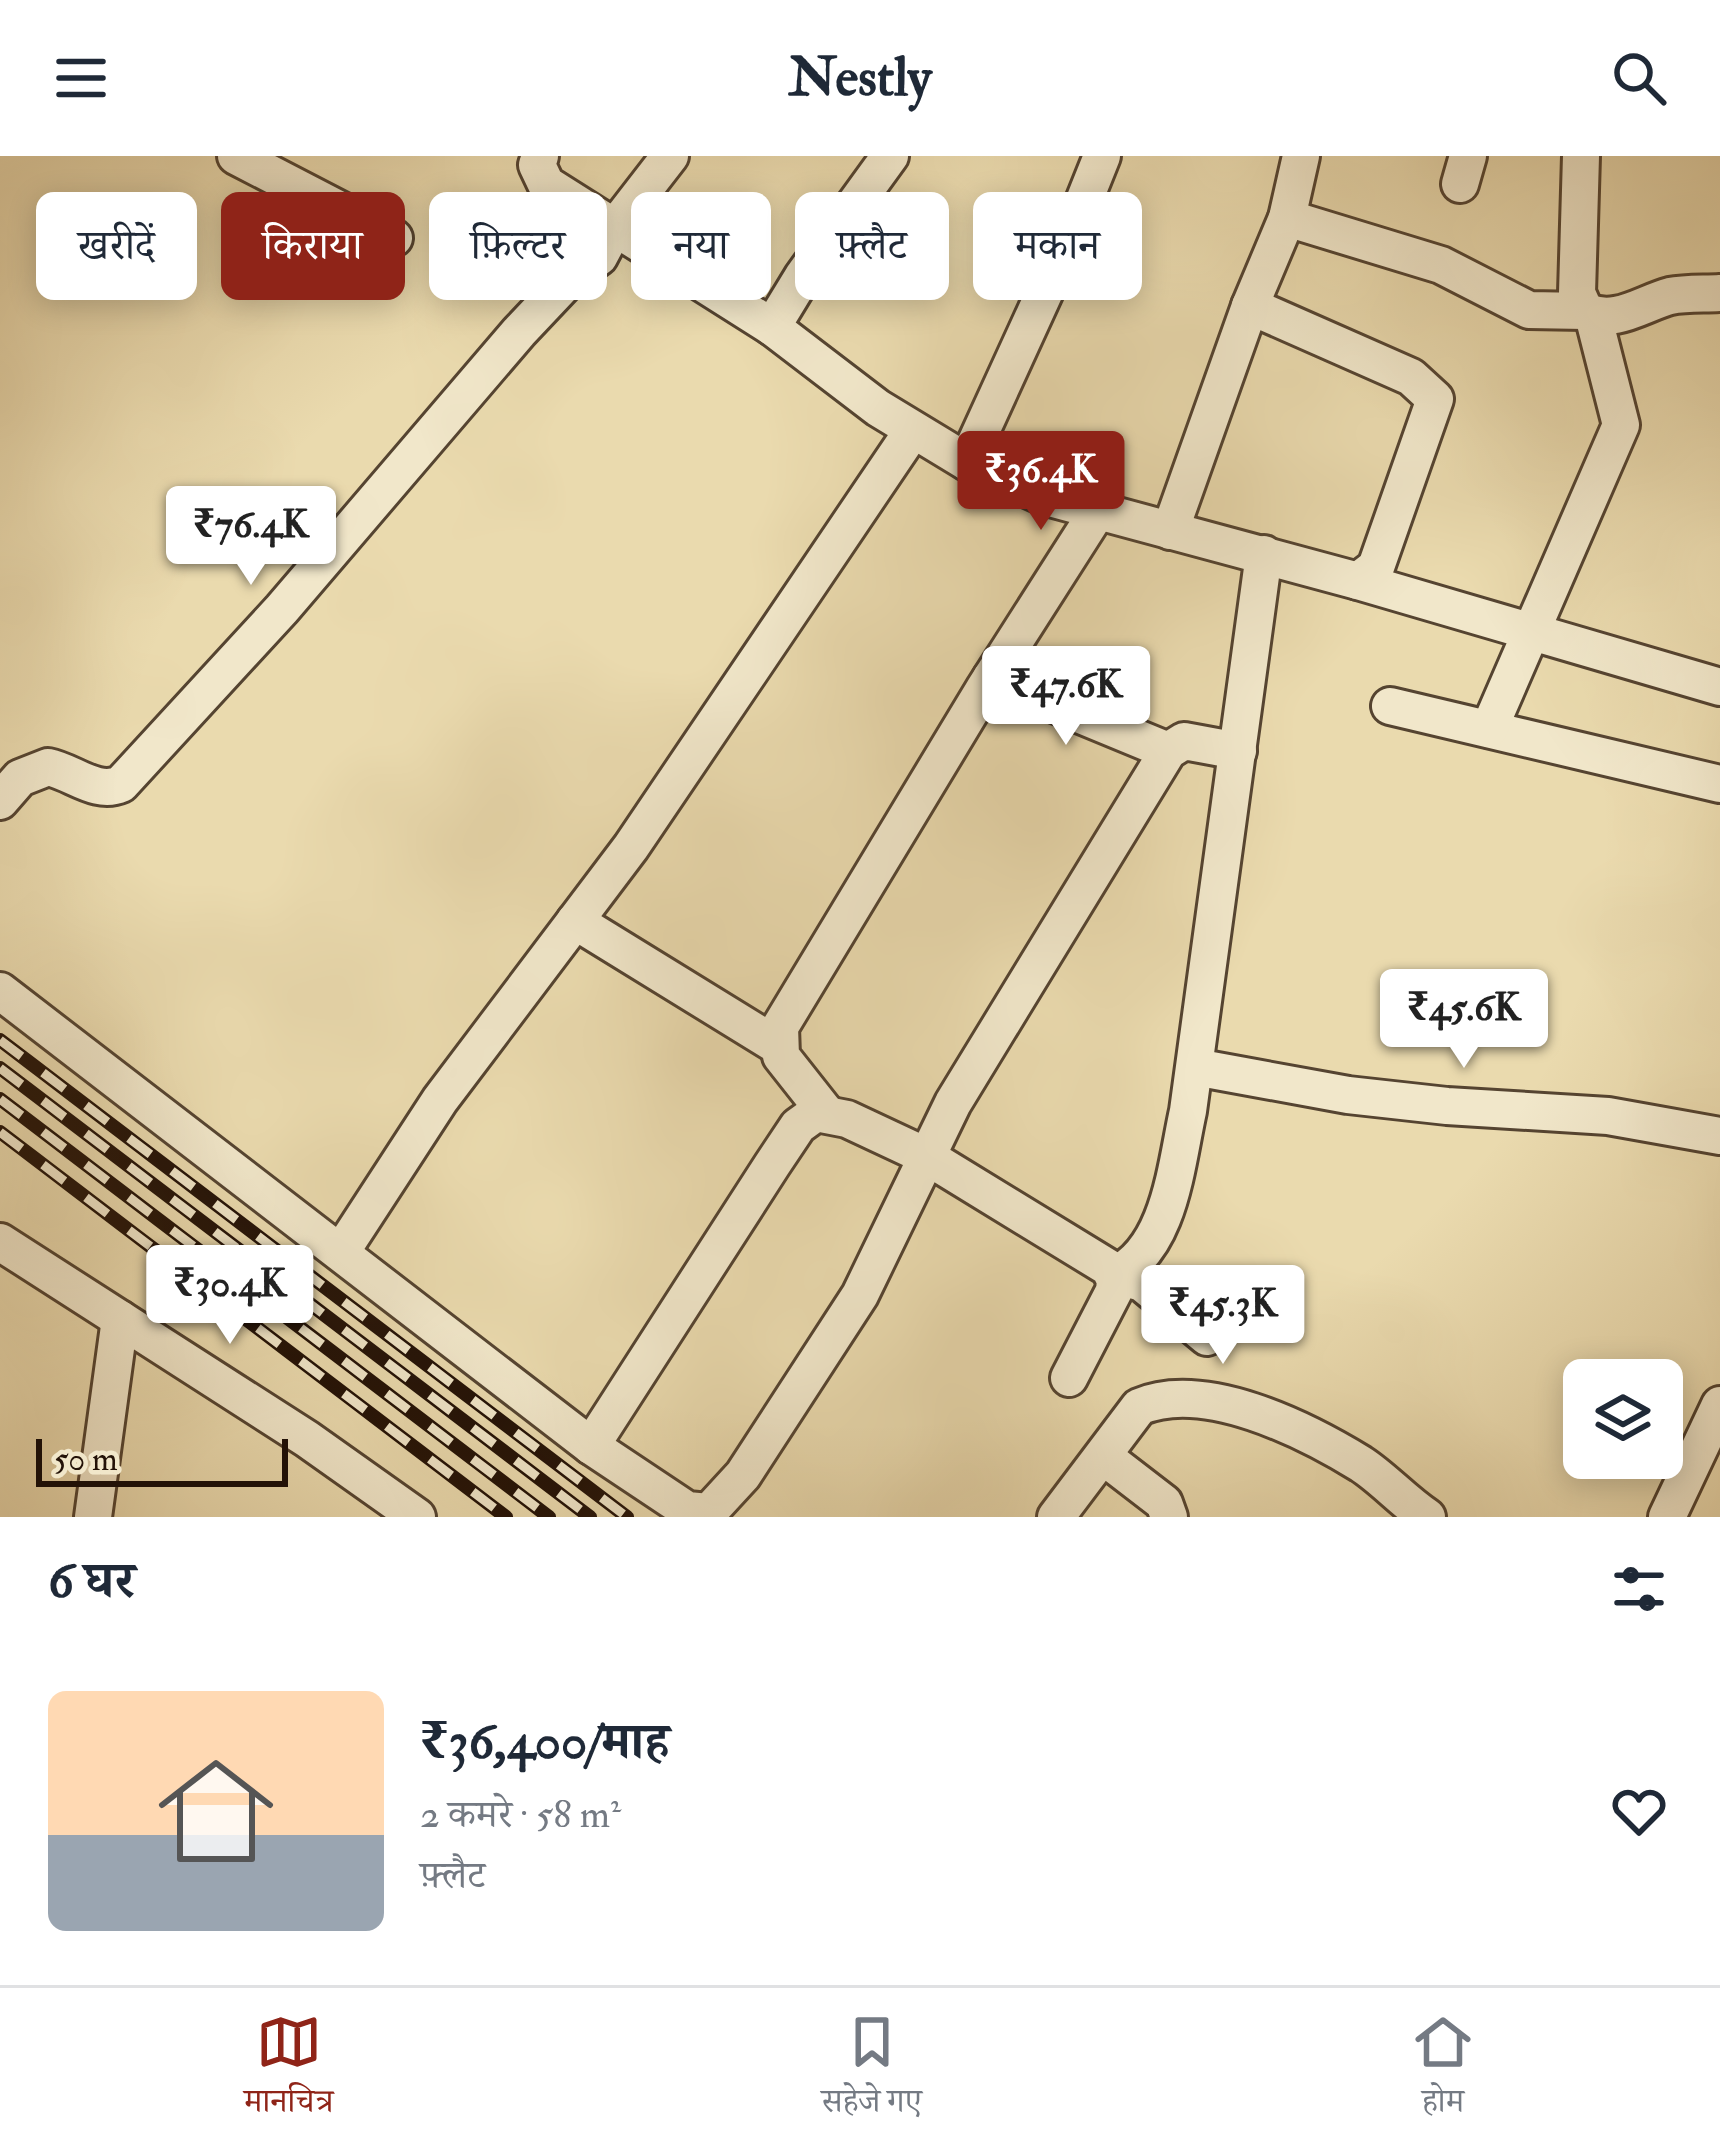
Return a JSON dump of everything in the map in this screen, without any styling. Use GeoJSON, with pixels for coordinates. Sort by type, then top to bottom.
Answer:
{"type":"FeatureCollection","features":[{"type":"Feature","properties":{"kind":"street"},"geometry":{"type":"LineString","coordinates":[[236,156],[305,192]]}},
{"type":"Feature","properties":{"kind":"street"},"geometry":{"type":"LineString","coordinates":[[540,156],[537,165],[546,184],[772,326],[878,408],[967,462],[1043,496],[1358,580],[1720,687]]}},
{"type":"Feature","properties":{"kind":"street"},"geometry":{"type":"LineString","coordinates":[[0,800],[20,778],[48,767],[106,788],[121,784],[281,608],[519,332],[570,278],[599,257],[615,227],[670,156]]}},
{"type":"Feature","properties":{"kind":"street"},"geometry":{"type":"LineString","coordinates":[[772,326],[890,156]]}},
{"type":"Feature","properties":{"kind":"street"},"geometry":{"type":"LineString","coordinates":[[967,462],[1102,156]]}},
{"type":"Feature","properties":{"kind":"street"},"geometry":{"type":"LineString","coordinates":[[1169,531],[1287,218],[1301,156]]}},
{"type":"Feature","properties":{"kind":"street"},"geometry":{"type":"LineString","coordinates":[[1489,729],[1621,425],[1589,313],[1577,293],[1581,156]]}},
{"type":"Feature","properties":{"kind":"street"},"geometry":{"type":"LineString","coordinates":[[1287,218],[1441,265],[1529,310],[1625,314],[1672,296],[1720,293]]}},
{"type":"Feature","properties":{"kind":"street"},"geometry":{"type":"LineString","coordinates":[[1250,306],[1411,377],[1435,399],[1376,567],[1358,580]]}},
{"type":"Feature","properties":{"kind":"street"},"geometry":{"type":"LineString","coordinates":[[341,1252],[440,1100],[631,847],[914,430]]}},
{"type":"Feature","properties":{"kind":"street"},"geometry":{"type":"LineString","coordinates":[[1097,512],[780,1027],[778,1046],[826,1113],[926,1156],[1099,1258],[1114,1275],[1142,1283],[1207,1337]]}},
{"type":"Feature","properties":{"kind":"street"},"geometry":{"type":"LineString","coordinates":[[1114,1275],[1137,1262],[1171,1190],[1195,1067],[1264,554]]}},
{"type":"Feature","properties":{"kind":"street"},"geometry":{"type":"LineString","coordinates":[[991,678],[1168,751]]}},
{"type":"Feature","properties":{"kind":"street"},"geometry":{"type":"LineString","coordinates":[[1390,706],[1720,784]]}},
{"type":"Feature","properties":{"kind":"street"},"geometry":{"type":"LineString","coordinates":[[0,991],[591,1446],[687,1510],[710,1512],[805,1384],[860,1295],[952,1103],[1168,751],[1184,741],[1238,752]]}},
{"type":"Feature","properties":{"kind":"street"},"geometry":{"type":"LineString","coordinates":[[575,921],[778,1046]]}},
{"type":"Feature","properties":{"kind":"street"},"geometry":{"type":"LineString","coordinates":[[1195,1067],[1348,1095],[1518,1112],[1592,1114],[1720,1136]]}},
{"type":"Feature","properties":{"kind":"street"},"geometry":{"type":"LineString","coordinates":[[591,1446],[798,1126],[808,1117],[826,1113]]}},
{"type":"Feature","properties":{"kind":"street"},"geometry":{"type":"LineString","coordinates":[[0,1242],[307,1439],[417,1517]]}},
{"type":"Feature","properties":{"kind":"street"},"geometry":{"type":"LineString","coordinates":[[1069,1378],[1114,1292],[1114,1275]]}},
{"type":"Feature","properties":{"kind":"street"},"geometry":{"type":"LineString","coordinates":[[93,1517],[120,1319]]}},
{"type":"Feature","properties":{"kind":"street"},"geometry":{"type":"LineString","coordinates":[[1056,1517],[1139,1407],[1160,1398],[1194,1398],[1245,1409],[1364,1466],[1427,1517]]}},
{"type":"Feature","properties":{"kind":"street"},"geometry":{"type":"LineString","coordinates":[[1667,1517],[1720,1406]]}},
{"type":"Feature","properties":{"kind":"street"},"geometry":{"type":"LineString","coordinates":[[1103,1456],[1164,1503],[1169,1517]]}},
{"type":"Feature","properties":{"kind":"railway"},"geometry":{"type":"LineString","coordinates":[[0,1040],[627,1517]]}},
{"type":"Feature","properties":{"kind":"railway"},"geometry":{"type":"LineString","coordinates":[[0,1068],[590,1517]]}},
{"type":"Feature","properties":{"kind":"railway"},"geometry":{"type":"LineString","coordinates":[[0,1099],[549,1517]]}},
{"type":"Feature","properties":{"kind":"railway"},"geometry":{"type":"LineString","coordinates":[[0,1132],[506,1517]]}}]}
